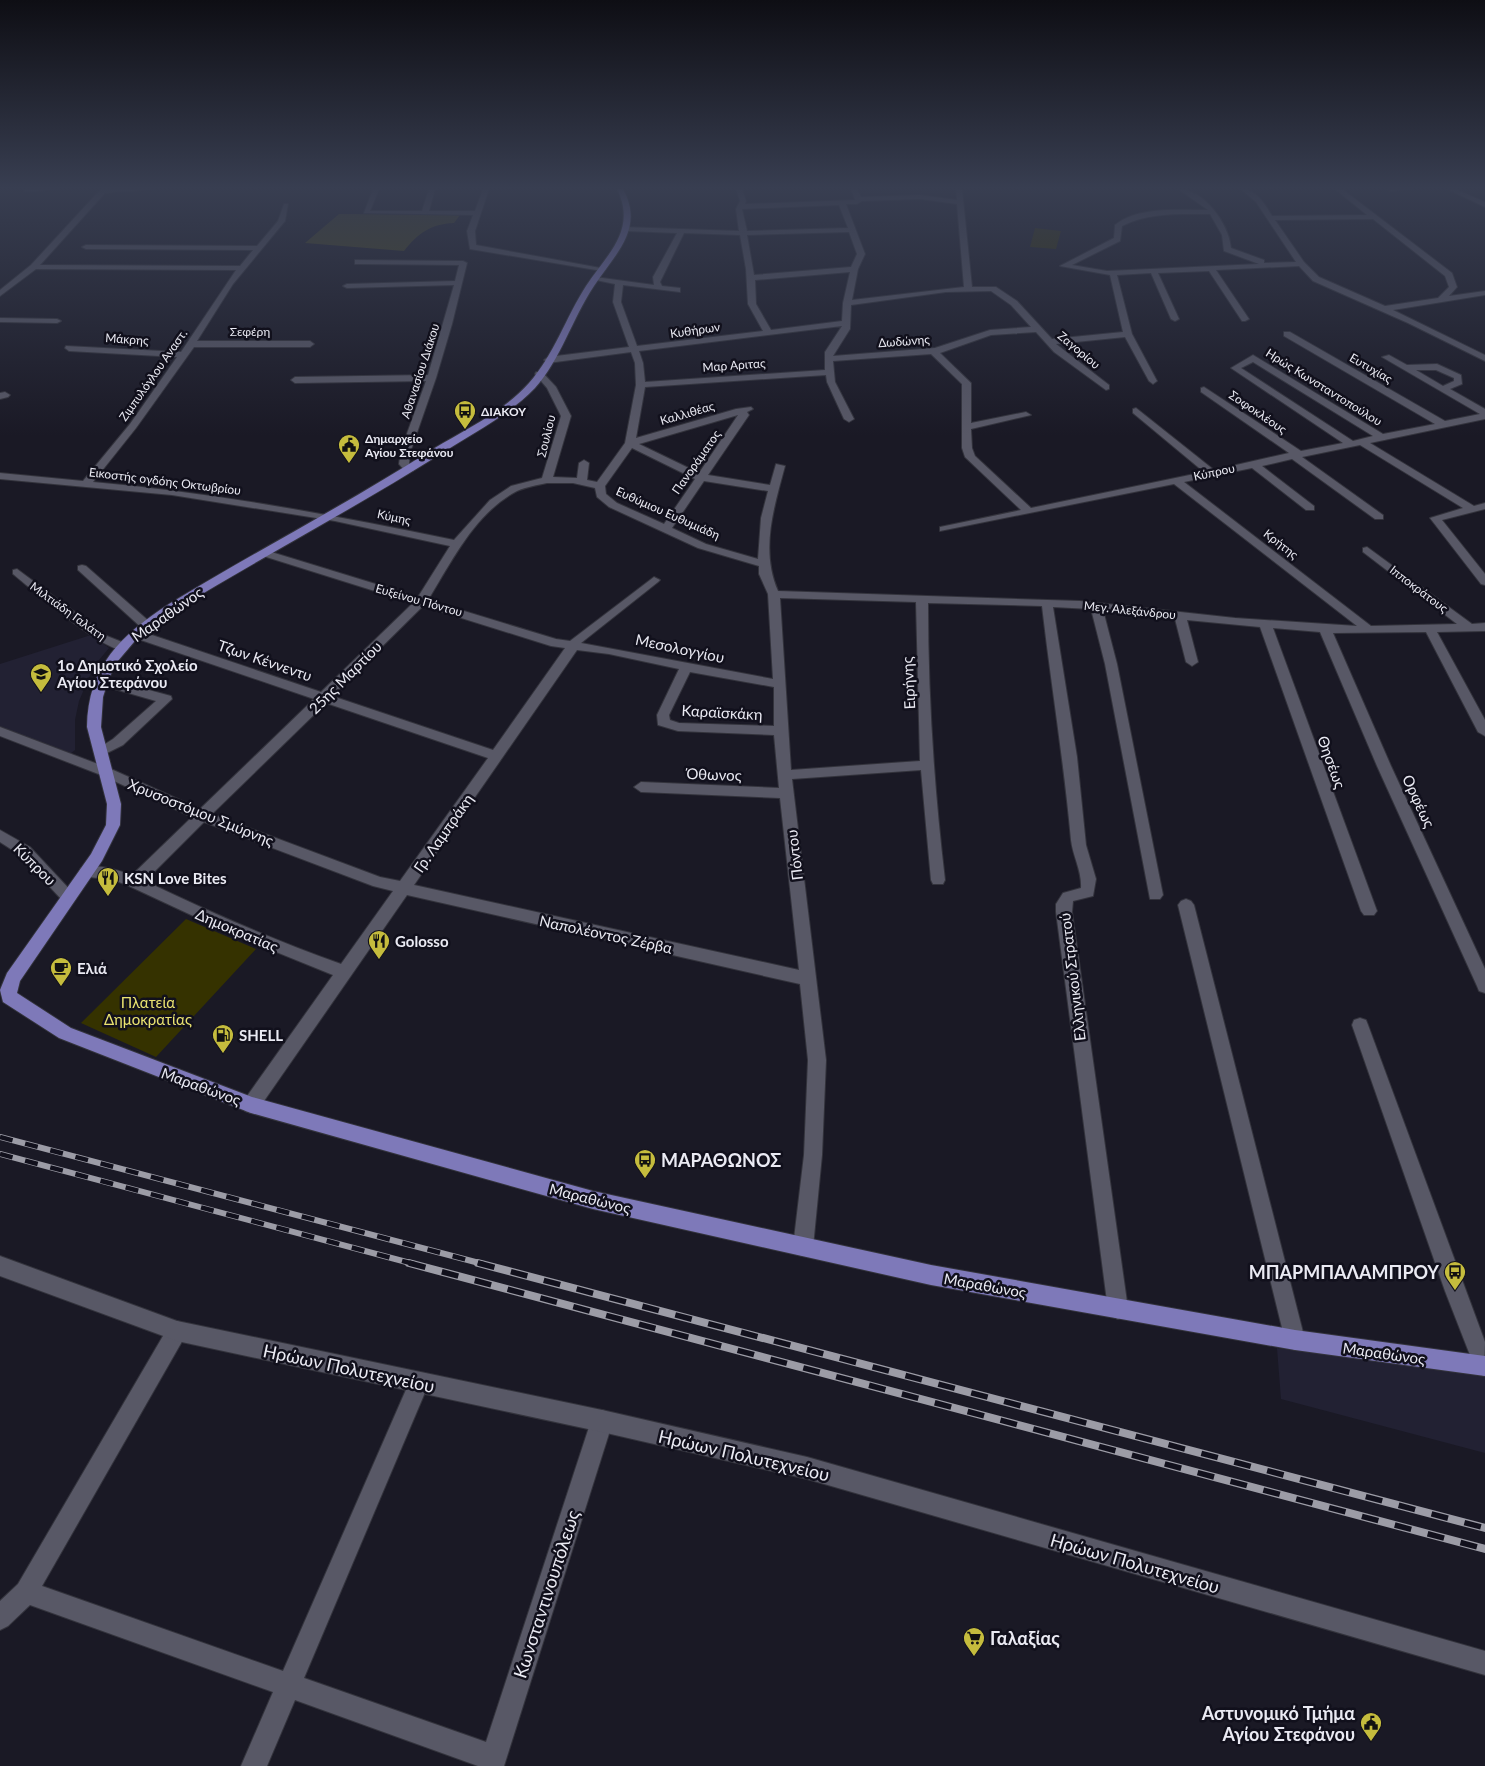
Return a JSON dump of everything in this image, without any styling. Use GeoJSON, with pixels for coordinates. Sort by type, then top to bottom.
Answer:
{"type":"FeatureCollection","features":[{"type":"Feature","properties":{"kind":"main road","name":"Μαραθώνος"},"geometry":{"type":"LineString","coordinates":[[600,271],[539,374],[525,392],[508,406],[410,469],[178,605],[136,634],[111,661],[101,681],[94,716],[94,727],[114,804],[113,825],[107,842],[13,978],[4,996],[65,1033],[251,1105],[593,1200],[930,1275],[1295,1340],[1485,1366]]}},
{"type":"Feature","properties":{"kind":"street"},"geometry":{"type":"LineString","coordinates":[[0,294],[27,271]]}},
{"type":"Feature","properties":{"kind":"street","name":"Ζιμπυλόγλου Αναστ."},"geometry":{"type":"LineString","coordinates":[[86,483],[133,426],[204,326],[239,271]]}},
{"type":"Feature","properties":{"kind":"street","name":"Αθανασίου Διάκου"},"geometry":{"type":"LineString","coordinates":[[410,469],[404,464],[405,455],[432,378],[461,271]]}},
{"type":"Feature","properties":{"kind":"street"},"geometry":{"type":"LineString","coordinates":[[586,271],[619,282],[677,290]]}},
{"type":"Feature","properties":{"kind":"street"},"geometry":{"type":"LineString","coordinates":[[659,288],[656,282],[660,271]]}},
{"type":"Feature","properties":{"kind":"street"},"geometry":{"type":"LineString","coordinates":[[750,271],[753,308],[770,333]]}},
{"type":"Feature","properties":{"kind":"street"},"geometry":{"type":"LineString","coordinates":[[751,278],[826,271]]}},
{"type":"Feature","properties":{"kind":"street"},"geometry":{"type":"LineString","coordinates":[[849,419],[828,372],[828,359],[829,352],[844,334],[847,303],[854,271]]}},
{"type":"Feature","properties":{"kind":"street"},"geometry":{"type":"LineString","coordinates":[[966,271],[968,288]]}},
{"type":"Feature","properties":{"kind":"street"},"geometry":{"type":"LineString","coordinates":[[1093,271],[1124,271]]}},
{"type":"Feature","properties":{"kind":"street"},"geometry":{"type":"LineString","coordinates":[[1153,271],[1175,319]]}},
{"type":"Feature","properties":{"kind":"street"},"geometry":{"type":"LineString","coordinates":[[1213,271],[1245,319]]}},
{"type":"Feature","properties":{"kind":"street"},"geometry":{"type":"LineString","coordinates":[[1307,271],[1325,284],[1384,309],[1485,358]]}},
{"type":"Feature","properties":{"kind":"street"},"geometry":{"type":"LineString","coordinates":[[1441,300],[1454,287],[1449,275],[1444,271]]}},
{"type":"Feature","properties":{"kind":"street"},"geometry":{"type":"LineString","coordinates":[[1113,272],[1128,334],[1153,381]]}},
{"type":"Feature","properties":{"kind":"street"},"geometry":{"type":"LineString","coordinates":[[600,486],[630,443],[641,385],[641,369],[618,305],[616,294],[619,282]]}},
{"type":"Feature","properties":{"kind":"street"},"geometry":{"type":"LineString","coordinates":[[347,286],[459,283]]}},
{"type":"Feature","properties":{"kind":"street","name":"Ζαγορίου"},"geometry":{"type":"LineString","coordinates":[[847,303],[968,288],[988,288],[999,291],[1039,329],[1049,342],[1106,387]]}},
{"type":"Feature","properties":{"kind":"street"},"geometry":{"type":"LineString","coordinates":[[1384,309],[1485,294]]}},
{"type":"Feature","properties":{"kind":"street"},"geometry":{"type":"LineString","coordinates":[[1470,296],[1485,304]]}},
{"type":"Feature","properties":{"kind":"street"},"geometry":{"type":"LineString","coordinates":[[0,320],[57,321]]}},
{"type":"Feature","properties":{"kind":"street","name":"Κυθήρων"},"geometry":{"type":"LineString","coordinates":[[548,360],[635,351],[846,323]]}},
{"type":"Feature","properties":{"kind":"street","name":"Δωδώνης"},"geometry":{"type":"LineString","coordinates":[[828,359],[933,351],[990,333],[1039,329]]}},
{"type":"Feature","properties":{"kind":"street"},"geometry":{"type":"LineString","coordinates":[[1049,342],[1128,334]]}},
{"type":"Feature","properties":{"kind":"street","name":"Ευτυχίας"},"geometry":{"type":"LineString","coordinates":[[1287,334],[1443,424]]}},
{"type":"Feature","properties":{"kind":"street","name":"Σεφέρη"},"geometry":{"type":"LineString","coordinates":[[190,344],[310,344]]}},
{"type":"Feature","properties":{"kind":"street","name":"Μάκρης"},"geometry":{"type":"LineString","coordinates":[[69,348],[182,355]]}},
{"type":"Feature","properties":{"kind":"street"},"geometry":{"type":"LineString","coordinates":[[933,351],[966,383],[966,427],[970,457],[1028,511]]}},
{"type":"Feature","properties":{"kind":"street"},"geometry":{"type":"LineString","coordinates":[[1386,357],[1485,414]]}},
{"type":"Feature","properties":{"kind":"street","name":"Ηρώς Κωνσταντοπούλου"},"geometry":{"type":"LineString","coordinates":[[1355,442],[1235,368],[1253,358],[1381,437]]}},
{"type":"Feature","properties":{"kind":"street"},"geometry":{"type":"LineString","coordinates":[[1406,368],[1437,367],[1458,377],[1460,382],[1444,390]]}},
{"type":"Feature","properties":{"kind":"street","name":"Μαρ Αριτας"},"geometry":{"type":"LineString","coordinates":[[641,385],[828,372]]}},
{"type":"Feature","properties":{"kind":"street","name":"Σουλίου"},"geometry":{"type":"LineString","coordinates":[[539,374],[551,387],[566,416],[547,480]]}},
{"type":"Feature","properties":{"kind":"street"},"geometry":{"type":"LineString","coordinates":[[295,380],[432,378]]}},
{"type":"Feature","properties":{"kind":"street","name":"Σοφοκλέους"},"geometry":{"type":"LineString","coordinates":[[1204,390],[1295,454],[1379,517]]}},
{"type":"Feature","properties":{"kind":"street","name":"Καλλιθέας"},"geometry":{"type":"LineString","coordinates":[[630,443],[751,408]]}},
{"type":"Feature","properties":{"kind":"street","name":"Πανοράματος"},"geometry":{"type":"LineString","coordinates":[[666,529],[744,415],[738,411]]}},
{"type":"Feature","properties":{"kind":"street"},"geometry":{"type":"LineString","coordinates":[[1136,411],[1212,473]]}},
{"type":"Feature","properties":{"kind":"street","name":"Κύπρου"},"geometry":{"type":"LineString","coordinates":[[944,529],[1485,414]]}},
{"type":"Feature","properties":{"kind":"street"},"geometry":{"type":"LineString","coordinates":[[966,427],[1026,415]]}},
{"type":"Feature","properties":{"kind":"street"},"geometry":{"type":"LineString","coordinates":[[1355,442],[1472,509]]}},
{"type":"Feature","properties":{"kind":"street"},"geometry":{"type":"LineString","coordinates":[[630,443],[700,477],[773,489]]}},
{"type":"Feature","properties":{"kind":"street"},"geometry":{"type":"LineString","coordinates":[[582,482],[584,463]]}},
{"type":"Feature","properties":{"kind":"street"},"geometry":{"type":"LineString","coordinates":[[1254,464],[1310,508]]}},
{"type":"Feature","properties":{"kind":"street","name":"Πόντου"},"geometry":{"type":"LineString","coordinates":[[780,466],[773,489],[763,539],[764,564],[765,574],[774,594],[780,684],[780,731],[817,1060],[812,1162],[803,1247]]}},
{"type":"Feature","properties":{"kind":"street","name":"Εικοστής ογδόης Οκτωβρίου"},"geometry":{"type":"LineString","coordinates":[[0,476],[172,492],[327,517]]}},
{"type":"Feature","properties":{"kind":"street","name":"25ης Μαρτίου"},"geometry":{"type":"LineString","coordinates":[[134,882],[204,816],[421,602],[456,544],[468,528],[504,494],[522,486],[547,480],[582,482],[600,486]]}},
{"type":"Feature","properties":{"kind":"street","name":"Κρήτης"},"geometry":{"type":"LineString","coordinates":[[1175,480],[1369,630]]}},
{"type":"Feature","properties":{"kind":"street","name":"Ευθύμιου Ευθυμιάδη"},"geometry":{"type":"LineString","coordinates":[[600,486],[600,492],[607,501],[702,546],[764,564]]}},
{"type":"Feature","properties":{"kind":"street"},"geometry":{"type":"LineString","coordinates":[[1485,506],[1435,518],[1479,567],[1485,582]]}},
{"type":"Feature","properties":{"kind":"street","name":"Κύμης"},"geometry":{"type":"LineString","coordinates":[[327,517],[456,544]]}},
{"type":"Feature","properties":{"kind":"street","name":"Ιπποκράτους"},"geometry":{"type":"LineString","coordinates":[[1367,550],[1470,628]]}},
{"type":"Feature","properties":{"kind":"street","name":"Ευξείνου Πόντου"},"geometry":{"type":"LineString","coordinates":[[264,553],[555,643],[574,645]]}},
{"type":"Feature","properties":{"kind":"street"},"geometry":{"type":"LineString","coordinates":[[82,568],[147,626]]}},
{"type":"Feature","properties":{"kind":"street","name":"Μιλτιάδη Γαλάτη"},"geometry":{"type":"LineString","coordinates":[[16,572],[103,639],[123,647]]}},
{"type":"Feature","properties":{"kind":"street","name":"Γρ. Λαμπράκη"},"geometry":{"type":"LineString","coordinates":[[251,1105],[574,645],[583,634],[654,580]]}},
{"type":"Feature","properties":{"kind":"street","name":"Μεγ. Αλεξάνδρου"},"geometry":{"type":"LineString","coordinates":[[774,594],[1096,605],[1180,616],[1325,629],[1369,630],[1485,627]]}},
{"type":"Feature","properties":{"kind":"street","name":"Ειρήνης"},"geometry":{"type":"LineString","coordinates":[[922,599],[922,652],[931,826],[938,880]]}},
{"type":"Feature","properties":{"kind":"street","name":"Ελληνικού Στρατού"},"geometry":{"type":"LineString","coordinates":[[1047,603],[1070,757],[1079,845],[1089,879],[1088,892],[1068,898],[1064,904],[1064,912],[1118,1309]]}},
{"type":"Feature","properties":{"kind":"street"},"geometry":{"type":"LineString","coordinates":[[1096,605],[1111,664],[1155,894]]}},
{"type":"Feature","properties":{"kind":"street"},"geometry":{"type":"LineString","coordinates":[[1180,616],[1192,662]]}},
{"type":"Feature","properties":{"kind":"street","name":"Θησέως"},"geometry":{"type":"LineString","coordinates":[[1265,624],[1369,911]]}},
{"type":"Feature","properties":{"kind":"street","name":"Ορφέως"},"geometry":{"type":"LineString","coordinates":[[1325,629],[1384,766],[1485,986]]}},
{"type":"Feature","properties":{"kind":"street"},"geometry":{"type":"LineString","coordinates":[[1430,629],[1485,732]]}},
{"type":"Feature","properties":{"kind":"street","name":"Τζων Κέννεντυ"},"geometry":{"type":"LineString","coordinates":[[136,634],[497,756]]}},
{"type":"Feature","properties":{"kind":"street","name":"Μεσολογγίου"},"geometry":{"type":"LineString","coordinates":[[574,645],[609,650],[686,667],[780,684]]}},
{"type":"Feature","properties":{"kind":"street","name":"Καραϊσκάκη"},"geometry":{"type":"LineString","coordinates":[[686,667],[663,715],[663,722],[678,726],[780,731]]}},
{"type":"Feature","properties":{"kind":"street"},"geometry":{"type":"LineString","coordinates":[[101,681],[166,699],[118,742],[101,751]]}},
{"type":"Feature","properties":{"kind":"street","name":"Χρυσοστόμου Σμύρνης"},"geometry":{"type":"LineString","coordinates":[[0,731],[106,772],[159,798],[204,816],[363,876],[404,889]]}},
{"type":"Feature","properties":{"kind":"street"},"geometry":{"type":"LineString","coordinates":[[785,775],[929,765]]}},
{"type":"Feature","properties":{"kind":"street","name":"Όθωνος"},"geometry":{"type":"LineString","coordinates":[[641,787],[787,793]]}},
{"type":"Feature","properties":{"kind":"street","name":"Κύπρου"},"geometry":{"type":"LineString","coordinates":[[0,835],[24,851],[68,897]]}},
{"type":"Feature","properties":{"kind":"street"},"geometry":{"type":"LineString","coordinates":[[86,872],[115,875],[134,882]]}},
{"type":"Feature","properties":{"kind":"street","name":"Δημοκρατίας"},"geometry":{"type":"LineString","coordinates":[[134,882],[215,922],[343,972]]}},
{"type":"Feature","properties":{"kind":"street","name":"Ναπολέοντος Ζέρβα"},"geometry":{"type":"LineString","coordinates":[[404,889],[809,978]]}},
{"type":"Feature","properties":{"kind":"street"},"geometry":{"type":"LineString","coordinates":[[1186,906],[1295,1340]]}},
{"type":"Feature","properties":{"kind":"street"},"geometry":{"type":"LineString","coordinates":[[1360,1025],[1455,1291],[1485,1366]]}},
{"type":"Feature","properties":{"kind":"street","name":"Ηρώων Πολυτεχνείου"},"geometry":{"type":"LineString","coordinates":[[0,1266],[177,1331],[602,1421],[807,1468],[1485,1663]]}},
{"type":"Feature","properties":{"kind":"street"},"geometry":{"type":"LineString","coordinates":[[0,1618],[26,1592],[177,1331]]}},
{"type":"Feature","properties":{"kind":"street"},"geometry":{"type":"LineString","coordinates":[[254,1766],[419,1383]]}},
{"type":"Feature","properties":{"kind":"street","name":"Κωνσταντινουπόλεως"},"geometry":{"type":"LineString","coordinates":[[492,1762],[602,1421]]}},
{"type":"Feature","properties":{"kind":"street"},"geometry":{"type":"LineString","coordinates":[[26,1592],[289,1685],[492,1762]]}},
{"type":"Feature","properties":{"kind":"shaded area","name":"1ο Δημοτικό Σχολείο Αγίου Στεφάνου"},"geometry":{"type":"Polygon","coordinates":[[[91,635],[109,648],[94,666],[79,701],[75,720],[75,750],[70,754],[0,727],[0,664],[91,635]]]}},
{"type":"Feature","properties":{"kind":"shaded area"},"geometry":{"type":"Polygon","coordinates":[[[1277,1348],[1485,1375],[1485,1453],[1281,1399],[1277,1348]]]}},
{"type":"Feature","properties":{"kind":"green space","name":"Πλατεία Δημοκρατίας"},"geometry":{"type":"Polygon","coordinates":[[[186,919],[256,949],[156,1057],[81,1023],[186,919]]]}},
{"type":"Feature","properties":{"kind":"railway"},"geometry":{"type":"LineString","coordinates":[[0,1137],[483,1264]]}},
{"type":"Feature","properties":{"kind":"railway"},"geometry":{"type":"LineString","coordinates":[[0,1154],[414,1264]]}},
{"type":"Feature","properties":{"kind":"railway"},"geometry":{"type":"LineString","coordinates":[[409,1263],[1485,1549]]}},
{"type":"Feature","properties":{"kind":"railway"},"geometry":{"type":"LineString","coordinates":[[478,1263],[1485,1528]]}},
{"type":"Feature","properties":{"kind":"place","name":"ΔΙΑΚΟΥ"},"geometry":{"type":"Point","coordinates":[465,430]}},
{"type":"Feature","properties":{"kind":"place","name":"Δημαρχείο Αγίου Στεφάνου"},"geometry":{"type":"Point","coordinates":[349,464]}},
{"type":"Feature","properties":{"kind":"place","name":"1ο Δημοτικό Σχολείο Αγίου Στεφάνου"},"geometry":{"type":"Point","coordinates":[41,693]}},
{"type":"Feature","properties":{"kind":"place","name":"KSN Love Bites"},"geometry":{"type":"Point","coordinates":[108,897]}},
{"type":"Feature","properties":{"kind":"place","name":"Golosso"},"geometry":{"type":"Point","coordinates":[379,960]}},
{"type":"Feature","properties":{"kind":"place","name":"Ελιά"},"geometry":{"type":"Point","coordinates":[61,987]}},
{"type":"Feature","properties":{"kind":"place","name":"SHELL"},"geometry":{"type":"Point","coordinates":[223,1054]}},
{"type":"Feature","properties":{"kind":"place","name":"ΜΑΡΑΘΩΝΟΣ"},"geometry":{"type":"Point","coordinates":[645,1179]}},
{"type":"Feature","properties":{"kind":"place","name":"ΜΠΑΡΜΠΑΛΑΜΠΡΟΥ"},"geometry":{"type":"Point","coordinates":[1455,1291]}},
{"type":"Feature","properties":{"kind":"place","name":"Γαλαξίας"},"geometry":{"type":"Point","coordinates":[974,1657]}},
{"type":"Feature","properties":{"kind":"place","name":"Αστυνομικό Τμήμα Αγίου Στεφάνου"},"geometry":{"type":"Point","coordinates":[1371,1742]}}]}
